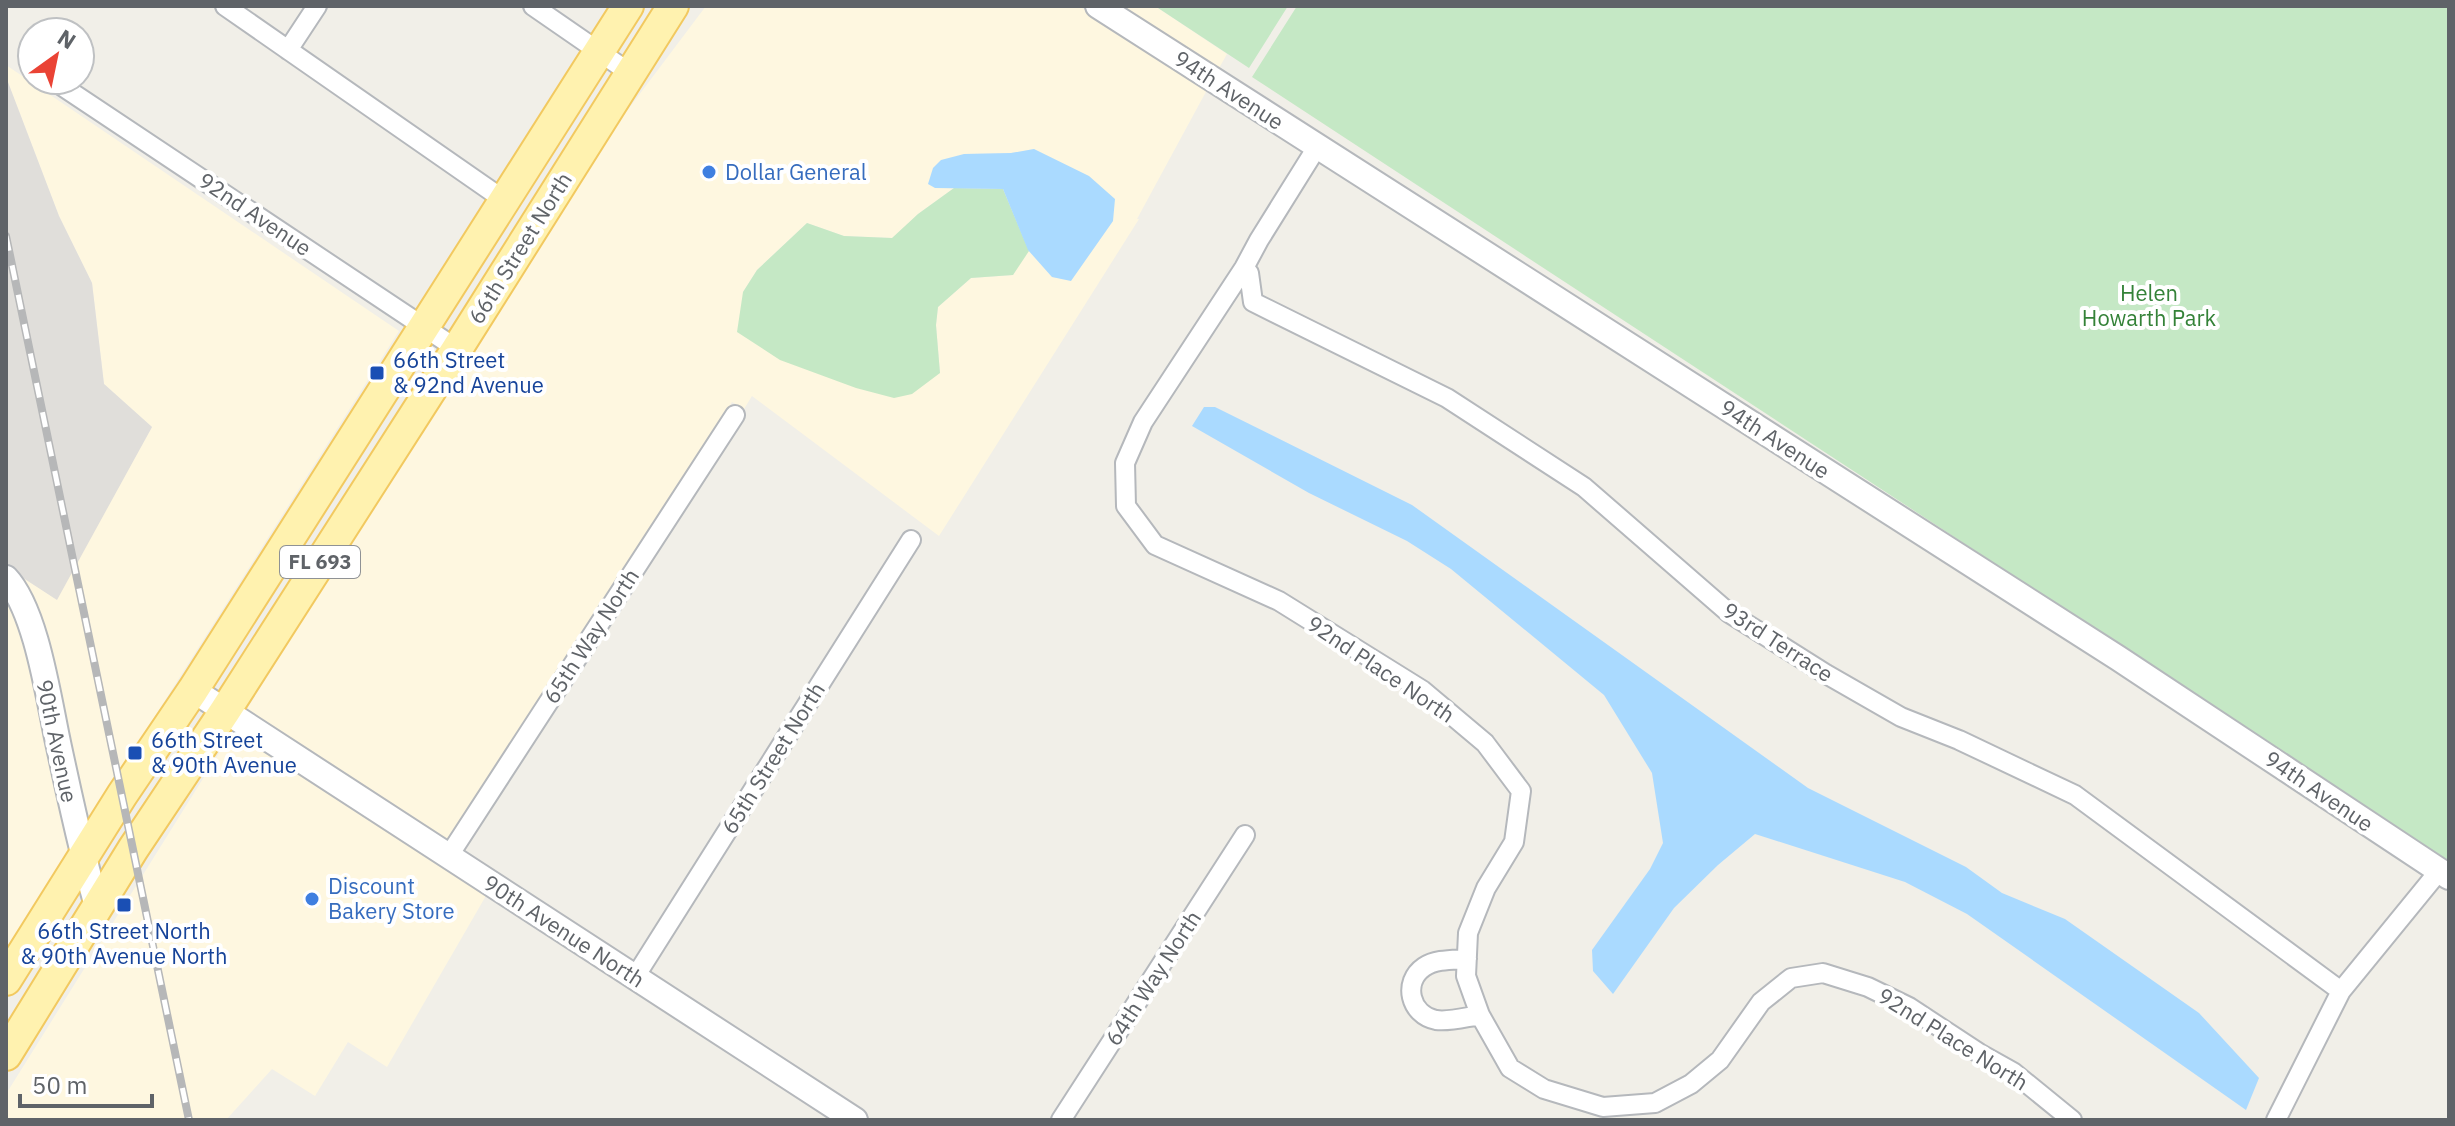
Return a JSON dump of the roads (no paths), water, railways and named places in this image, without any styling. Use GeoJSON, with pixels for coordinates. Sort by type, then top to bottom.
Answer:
{"type":"FeatureCollection","features":[{"type":"Feature","properties":{"kind":"main road","name":"66th Street North"},"geometry":{"type":"LineString","coordinates":[[6,980],[628,6]]}},
{"type":"Feature","properties":{"kind":"main road","name":"66th Street North"},"geometry":{"type":"LineString","coordinates":[[6,1055],[133,849],[457,349],[673,6]]}},
{"type":"Feature","properties":{"kind":"street"},"geometry":{"type":"LineString","coordinates":[[225,6],[504,200]]}},
{"type":"Feature","properties":{"kind":"street"},"geometry":{"type":"LineString","coordinates":[[288,50],[317,6]]}},
{"type":"Feature","properties":{"kind":"street"},"geometry":{"type":"LineString","coordinates":[[533,6],[630,73]]}},
{"type":"Feature","properties":{"kind":"street","name":"94th Avenue"},"geometry":{"type":"LineString","coordinates":[[1098,6],[2105,649],[2444,874]]}},
{"type":"Feature","properties":{"kind":"street","name":"92nd Avenue"},"geometry":{"type":"LineString","coordinates":[[77,96],[457,349]]}},
{"type":"Feature","properties":{"kind":"street","name":"92nd Place North"},"geometry":{"type":"LineString","coordinates":[[1317,147],[1244,268],[1143,422],[1125,463],[1126,506],[1155,545],[1292,609],[1422,690],[1485,743],[1521,791],[1514,842],[1486,888],[1468,933],[1466,976],[1480,1015],[1510,1068],[1544,1089],[1603,1107],[1655,1103],[1691,1084],[1720,1060],[1761,1002],[1791,978],[1823,973],[1868,987],[1909,1007],[2013,1072],[2072,1120]]}},
{"type":"Feature","properties":{"kind":"street","name":"93rd Terrace"},"geometry":{"type":"LineString","coordinates":[[1244,268],[1249,273],[1253,302],[1447,398],[1584,487],[1729,613],[1826,674],[1901,717],[1959,740],[2075,795],[2341,991]]}},
{"type":"Feature","properties":{"kind":"street","name":"65th Way North"},"geometry":{"type":"LineString","coordinates":[[448,857],[735,415]]}},
{"type":"Feature","properties":{"kind":"street","name":"65th Street North"},"geometry":{"type":"LineString","coordinates":[[635,977],[911,540]]}},
{"type":"Feature","properties":{"kind":"street","name":"90th Avenue"},"geometry":{"type":"LineString","coordinates":[[6,578],[13,585],[30,623],[83,857],[98,909]]}},
{"type":"Feature","properties":{"kind":"street","name":"90th Avenue North"},"geometry":{"type":"LineString","coordinates":[[193,690],[855,1120]]}},
{"type":"Feature","properties":{"kind":"street","name":"64th Way North"},"geometry":{"type":"LineString","coordinates":[[1061,1120],[1245,835]]}},
{"type":"Feature","properties":{"kind":"street"},"geometry":{"type":"LineString","coordinates":[[2276,1120],[2341,991],[2444,874]]}},
{"type":"Feature","properties":{"kind":"street"},"geometry":{"type":"LineString","coordinates":[[1467,959],[1450,960],[1423,968],[1413,981],[1411,997],[1420,1012],[1436,1020],[1480,1015]]}},
{"type":"Feature","properties":{"kind":"water"},"geometry":{"type":"Polygon","coordinates":[[[1034,149],[1089,176],[1115,199],[1113,221],[1071,281],[1052,277],[1028,250],[1003,189],[935,188],[928,184],[933,168],[941,160],[964,154],[1034,149]]]}},
{"type":"Feature","properties":{"kind":"water"},"geometry":{"type":"Polygon","coordinates":[[[1204,407],[1215,407],[1412,505],[1808,788],[1966,867],[2002,893],[2065,919],[2199,1013],[2259,1078],[2246,1110],[1967,914],[1905,882],[1755,834],[1674,908],[1613,994],[1593,971],[1592,950],[1650,869],[1663,843],[1652,773],[1604,695],[1451,569],[1407,541],[1309,493],[1192,426],[1204,407]]]}},
{"type":"Feature","properties":{"kind":"railway"},"geometry":{"type":"LineString","coordinates":[[6,236],[189,1120]]}},
{"type":"Feature","properties":{"kind":"place","name":"Dollar General"},"geometry":{"type":"Point","coordinates":[709,172]}},
{"type":"Feature","properties":{"kind":"place","name":"66th Street & 92nd Avenue"},"geometry":{"type":"Point","coordinates":[377,373]}},
{"type":"Feature","properties":{"kind":"place","name":"66th Street & 90th Avenue"},"geometry":{"type":"Point","coordinates":[135,753]}},
{"type":"Feature","properties":{"kind":"place","name":"Discount Bakery Store"},"geometry":{"type":"Point","coordinates":[312,899]}},
{"type":"Feature","properties":{"kind":"place","name":"66th Street North & 90th Avenue North"},"geometry":{"type":"Point","coordinates":[124,905]}},
{"type":"Feature","properties":{"kind":"park label","name":"Helen Howarth Park"},"geometry":{"type":"Point","coordinates":[2149,306]}}]}
